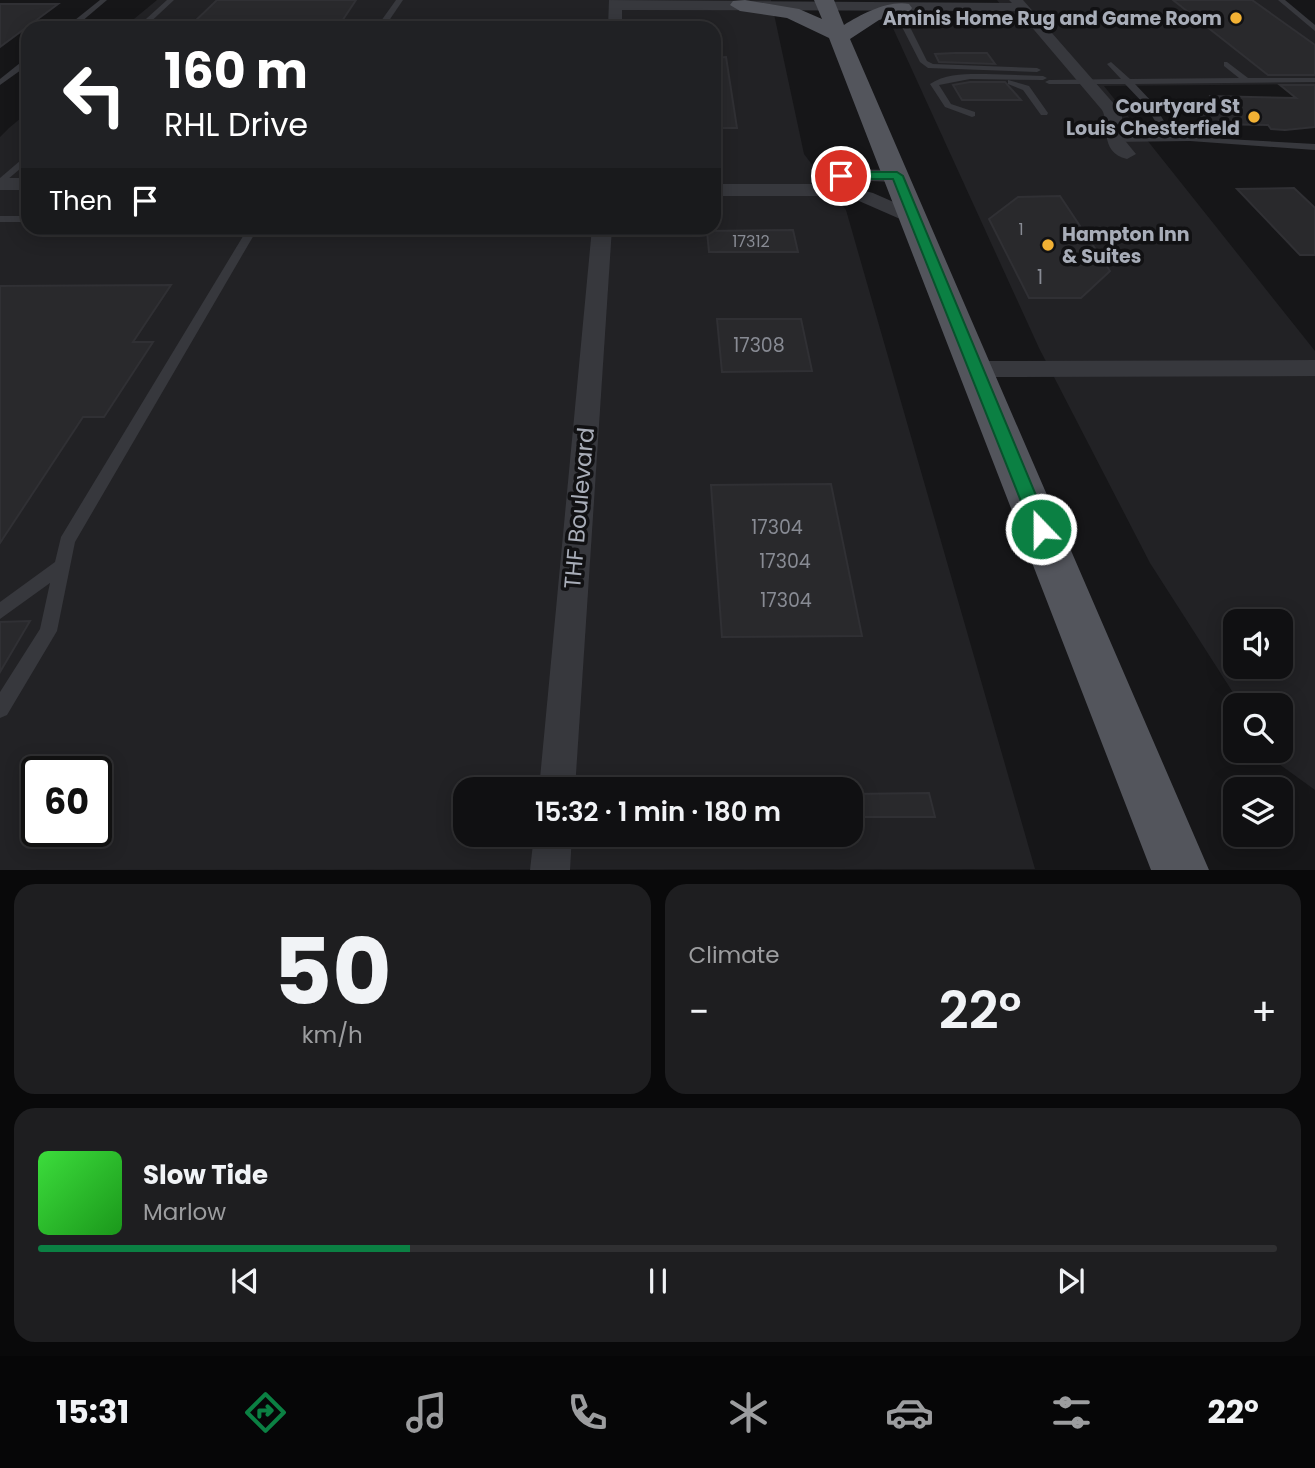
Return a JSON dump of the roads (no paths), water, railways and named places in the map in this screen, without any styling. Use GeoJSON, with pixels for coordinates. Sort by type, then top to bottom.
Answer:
{"type":"FeatureCollection","features":[{"type":"Feature","properties":{"kind":"main road"},"geometry":{"type":"LineString","coordinates":[[826,3],[1180,870]]}},
{"type":"Feature","properties":{"kind":"main road"},"geometry":{"type":"LineString","coordinates":[[841,36],[872,16],[910,3]]}},
{"type":"Feature","properties":{"kind":"main road"},"geometry":{"type":"LineString","coordinates":[[740,5],[792,13],[841,36]]}},
{"type":"Feature","properties":{"kind":"street"},"geometry":{"type":"LineString","coordinates":[[849,0],[910,3]]}},
{"type":"Feature","properties":{"kind":"street"},"geometry":{"type":"LineString","coordinates":[[615,21],[616,3],[740,5],[1018,2],[1114,116],[1110,131],[1114,140],[1127,154]]}},
{"type":"Feature","properties":{"kind":"street"},"geometry":{"type":"LineString","coordinates":[[721,178],[897,176]]}},
{"type":"Feature","properties":{"kind":"street"},"geometry":{"type":"LineString","coordinates":[[0,184],[21,184]]}},
{"type":"Feature","properties":{"kind":"street"},"geometry":{"type":"LineString","coordinates":[[721,190],[837,190],[866,197],[915,218]]}},
{"type":"Feature","properties":{"kind":"street","name":"THF Boulevard"},"geometry":{"type":"LineString","coordinates":[[558,777],[601,235]]}},
{"type":"Feature","properties":{"kind":"street"},"geometry":{"type":"LineString","coordinates":[[976,369],[1315,368]]}},
{"type":"Feature","properties":{"kind":"street"},"geometry":{"type":"LineString","coordinates":[[550,870],[552,847]]}},
{"type":"Feature","properties":{"kind":"lane"},"geometry":{"type":"LineString","coordinates":[[78,21],[104,0]]}},
{"type":"Feature","properties":{"kind":"lane"},"geometry":{"type":"LineString","coordinates":[[148,21],[172,0]]}},
{"type":"Feature","properties":{"kind":"lane"},"geometry":{"type":"LineString","coordinates":[[385,21],[400,0]]}},
{"type":"Feature","properties":{"kind":"lane"},"geometry":{"type":"LineString","coordinates":[[1281,0],[1315,29]]}},
{"type":"Feature","properties":{"kind":"lane"},"geometry":{"type":"LineString","coordinates":[[932,23],[908,22],[906,27],[924,62],[931,65],[1037,70]]}},
{"type":"Feature","properties":{"kind":"lane"},"geometry":{"type":"LineString","coordinates":[[1111,64],[1150,105],[1170,138]]}},
{"type":"Feature","properties":{"kind":"lane"},"geometry":{"type":"LineString","coordinates":[[1227,64],[1247,81]]}},
{"type":"Feature","properties":{"kind":"lane"},"geometry":{"type":"LineString","coordinates":[[0,83],[21,66]]}},
{"type":"Feature","properties":{"kind":"lane"},"geometry":{"type":"LineString","coordinates":[[934,84],[941,79],[957,78],[1087,82],[1315,80]]}},
{"type":"Feature","properties":{"kind":"lane"},"geometry":{"type":"LineString","coordinates":[[934,84],[1004,81],[1020,84],[1044,113]]}},
{"type":"Feature","properties":{"kind":"lane"},"geometry":{"type":"LineString","coordinates":[[934,84],[949,108],[972,114]]}},
{"type":"Feature","properties":{"kind":"lane"},"geometry":{"type":"LineString","coordinates":[[1114,140],[1170,138],[1315,147]]}},
{"type":"Feature","properties":{"kind":"lane"},"geometry":{"type":"LineString","coordinates":[[0,184],[21,164]]}},
{"type":"Feature","properties":{"kind":"lane"},"geometry":{"type":"LineString","coordinates":[[0,219],[21,219]]}},
{"type":"Feature","properties":{"kind":"lane"},"geometry":{"type":"LineString","coordinates":[[0,709],[48,631],[67,541],[249,235]]}},
{"type":"Feature","properties":{"kind":"lane"},"geometry":{"type":"LineString","coordinates":[[0,612],[62,565]]}},
{"type":"Feature","properties":{"kind":"place","name":"Aminis Home Rug and Game Room"},"geometry":{"type":"Point","coordinates":[1236,18]}},
{"type":"Feature","properties":{"kind":"place","name":"Courtyard St Louis Chesterfield"},"geometry":{"type":"Point","coordinates":[1254,117]}},
{"type":"Feature","properties":{"kind":"place","name":"Hampton Inn & Suites"},"geometry":{"type":"Point","coordinates":[1048,245]}}]}
